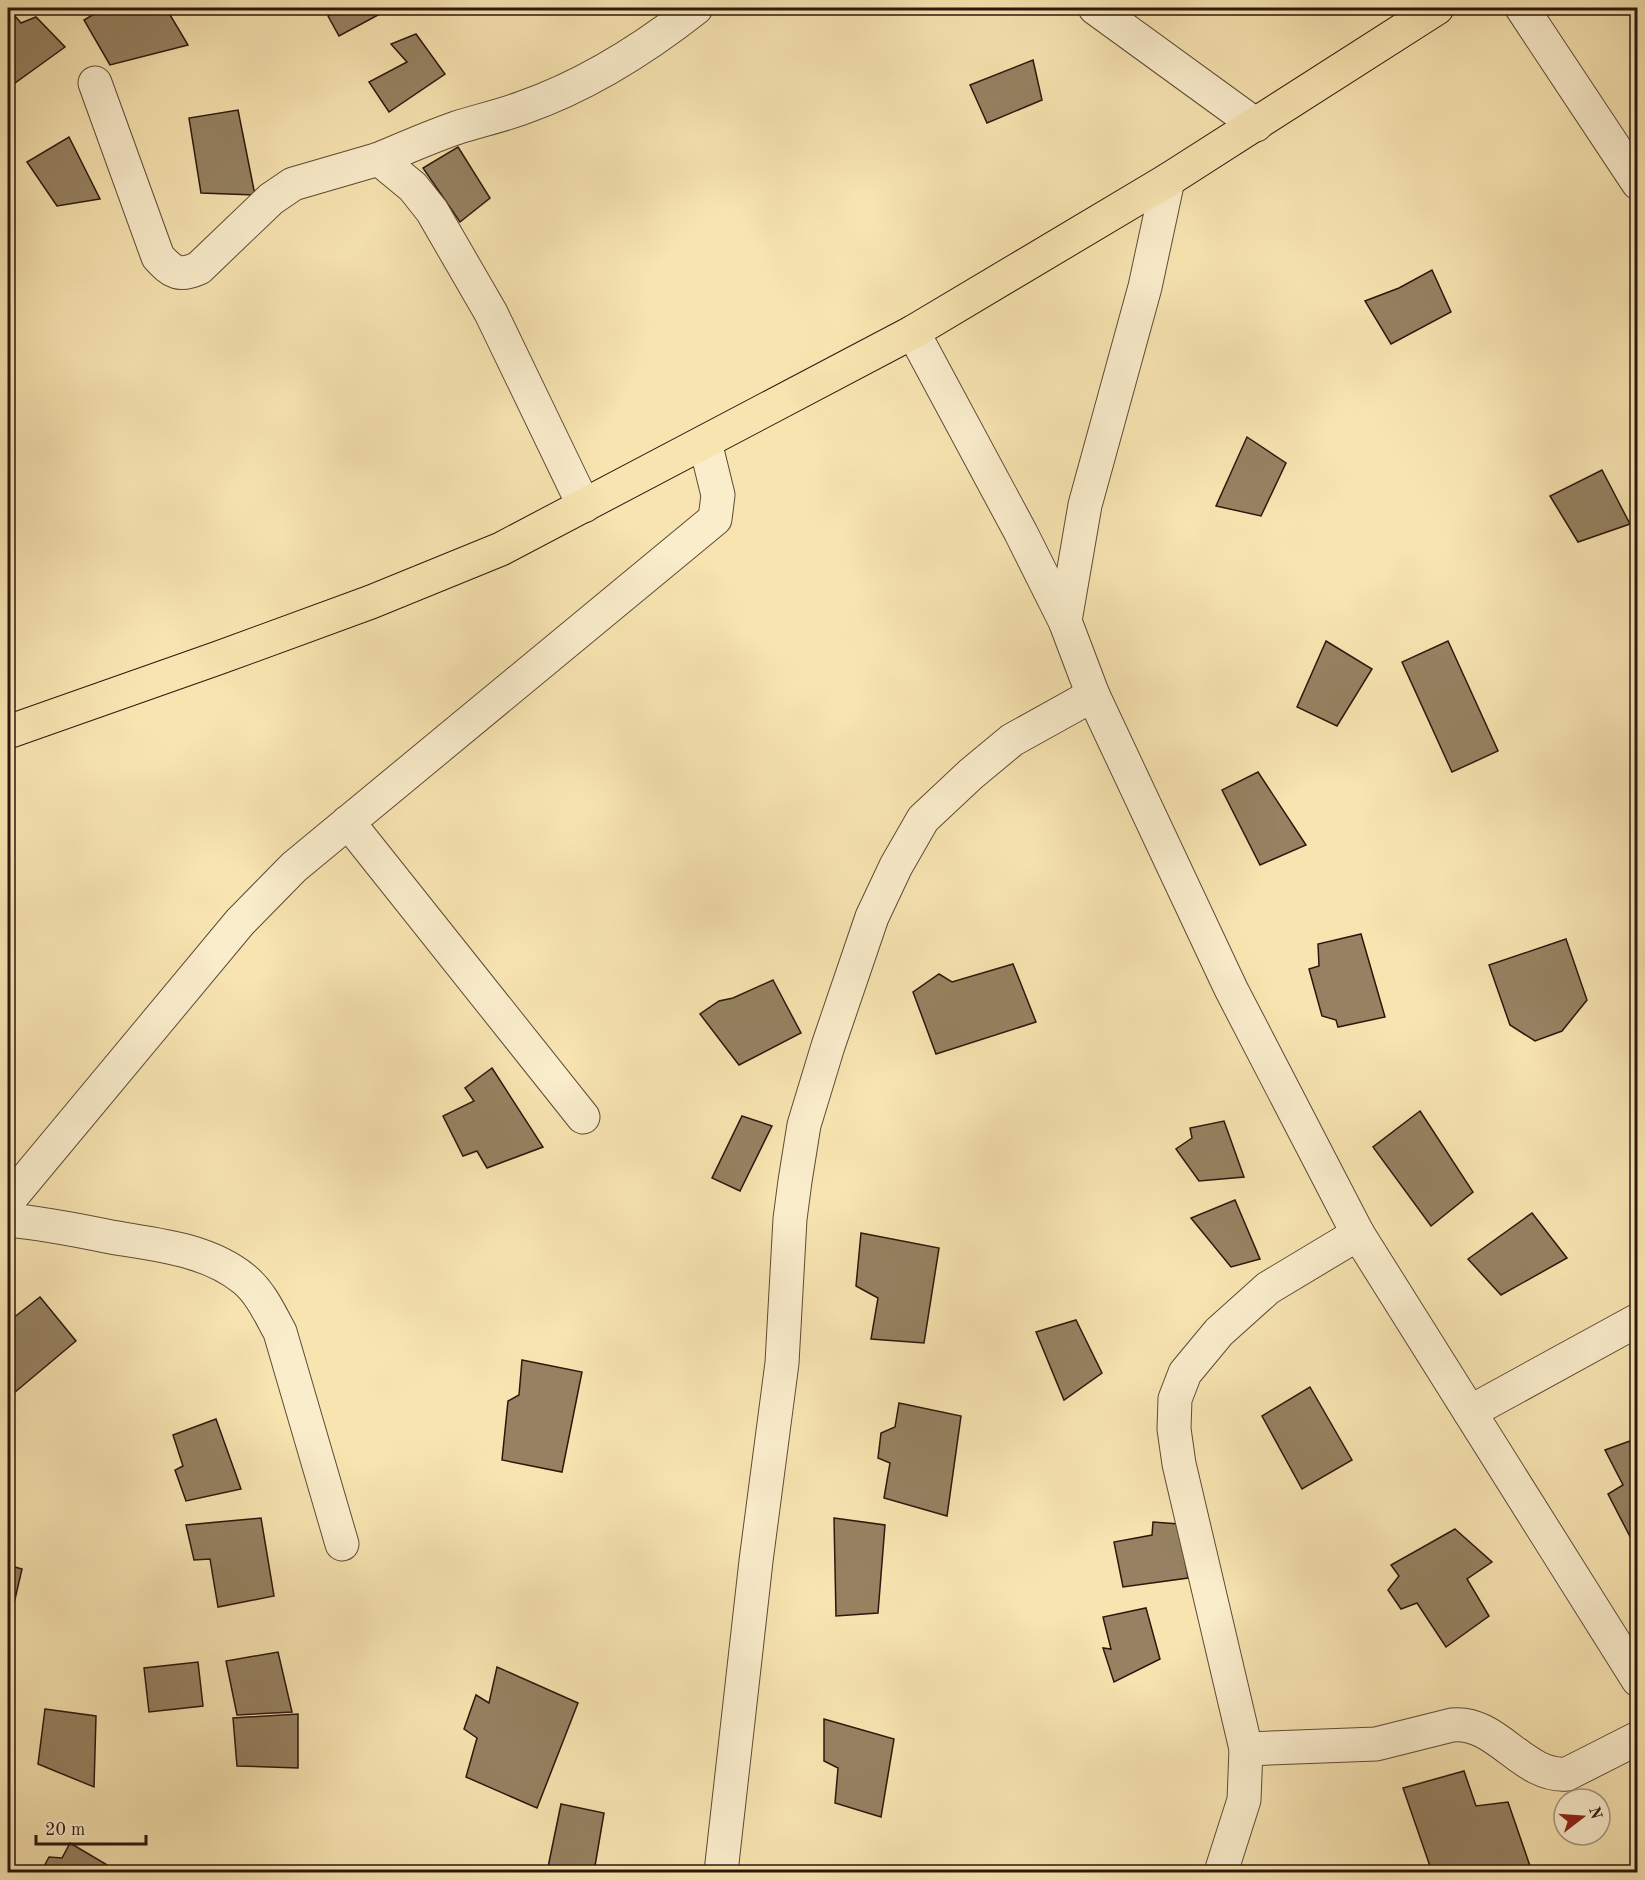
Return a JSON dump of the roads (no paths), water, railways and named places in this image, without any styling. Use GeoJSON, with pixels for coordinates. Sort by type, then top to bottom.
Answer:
{"type":"FeatureCollection","features":[{"type":"Feature","properties":{"kind":"main road"},"geometry":{"type":"LineString","coordinates":[[8,732],[371,602],[501,549],[913,332],[1168,180],[1437,8]]}},
{"type":"Feature","properties":{"kind":"street"},"geometry":{"type":"LineString","coordinates":[[95,83],[158,257],[168,268],[178,274],[188,273],[199,268],[271,199],[293,184],[380,159],[454,129],[523,108],[573,86],[620,60],[670,28],[696,8]]}},
{"type":"Feature","properties":{"kind":"street"},"geometry":{"type":"LineString","coordinates":[[1095,8],[1256,125]]}},
{"type":"Feature","properties":{"kind":"street"},"geometry":{"type":"LineString","coordinates":[[1522,8],[1638,183]]}},
{"type":"Feature","properties":{"kind":"street"},"geometry":{"type":"LineString","coordinates":[[380,159],[413,187],[432,211],[491,313],[584,506]]}},
{"type":"Feature","properties":{"kind":"street"},"geometry":{"type":"LineString","coordinates":[[1065,621],[1085,505],[1144,287],[1168,180]]}},
{"type":"Feature","properties":{"kind":"street"},"geometry":{"type":"LineString","coordinates":[[913,332],[1021,532],[1065,621],[1093,695],[1231,989],[1358,1234],[1638,1680]]}},
{"type":"Feature","properties":{"kind":"street"},"geometry":{"type":"LineString","coordinates":[[8,1201],[240,922],[294,867],[715,519],[718,495],[705,442]]}},
{"type":"Feature","properties":{"kind":"street"},"geometry":{"type":"LineString","coordinates":[[721,1872],[756,1561],[782,1363],[790,1218],[804,1125],[828,1046],[872,917],[896,866],[923,819],[1012,740],[1093,695]]}},
{"type":"Feature","properties":{"kind":"street"},"geometry":{"type":"LineString","coordinates":[[348,822],[583,1117]]}},
{"type":"Feature","properties":{"kind":"street"},"geometry":{"type":"LineString","coordinates":[[8,1220],[189,1251],[227,1267],[246,1281],[263,1301],[280,1332],[342,1544]]}},
{"type":"Feature","properties":{"kind":"street"},"geometry":{"type":"LineString","coordinates":[[1221,1872],[1244,1800],[1246,1749],[1179,1464],[1174,1429],[1175,1399],[1185,1373],[1219,1332],[1268,1288],[1358,1234]]}},
{"type":"Feature","properties":{"kind":"street"},"geometry":{"type":"LineString","coordinates":[[1470,1412],[1638,1320]]}},
{"type":"Feature","properties":{"kind":"street"},"geometry":{"type":"LineString","coordinates":[[1246,1749],[1376,1744],[1464,1724],[1476,1727],[1494,1737],[1516,1754],[1554,1775],[1567,1774],[1638,1738]]}}]}
